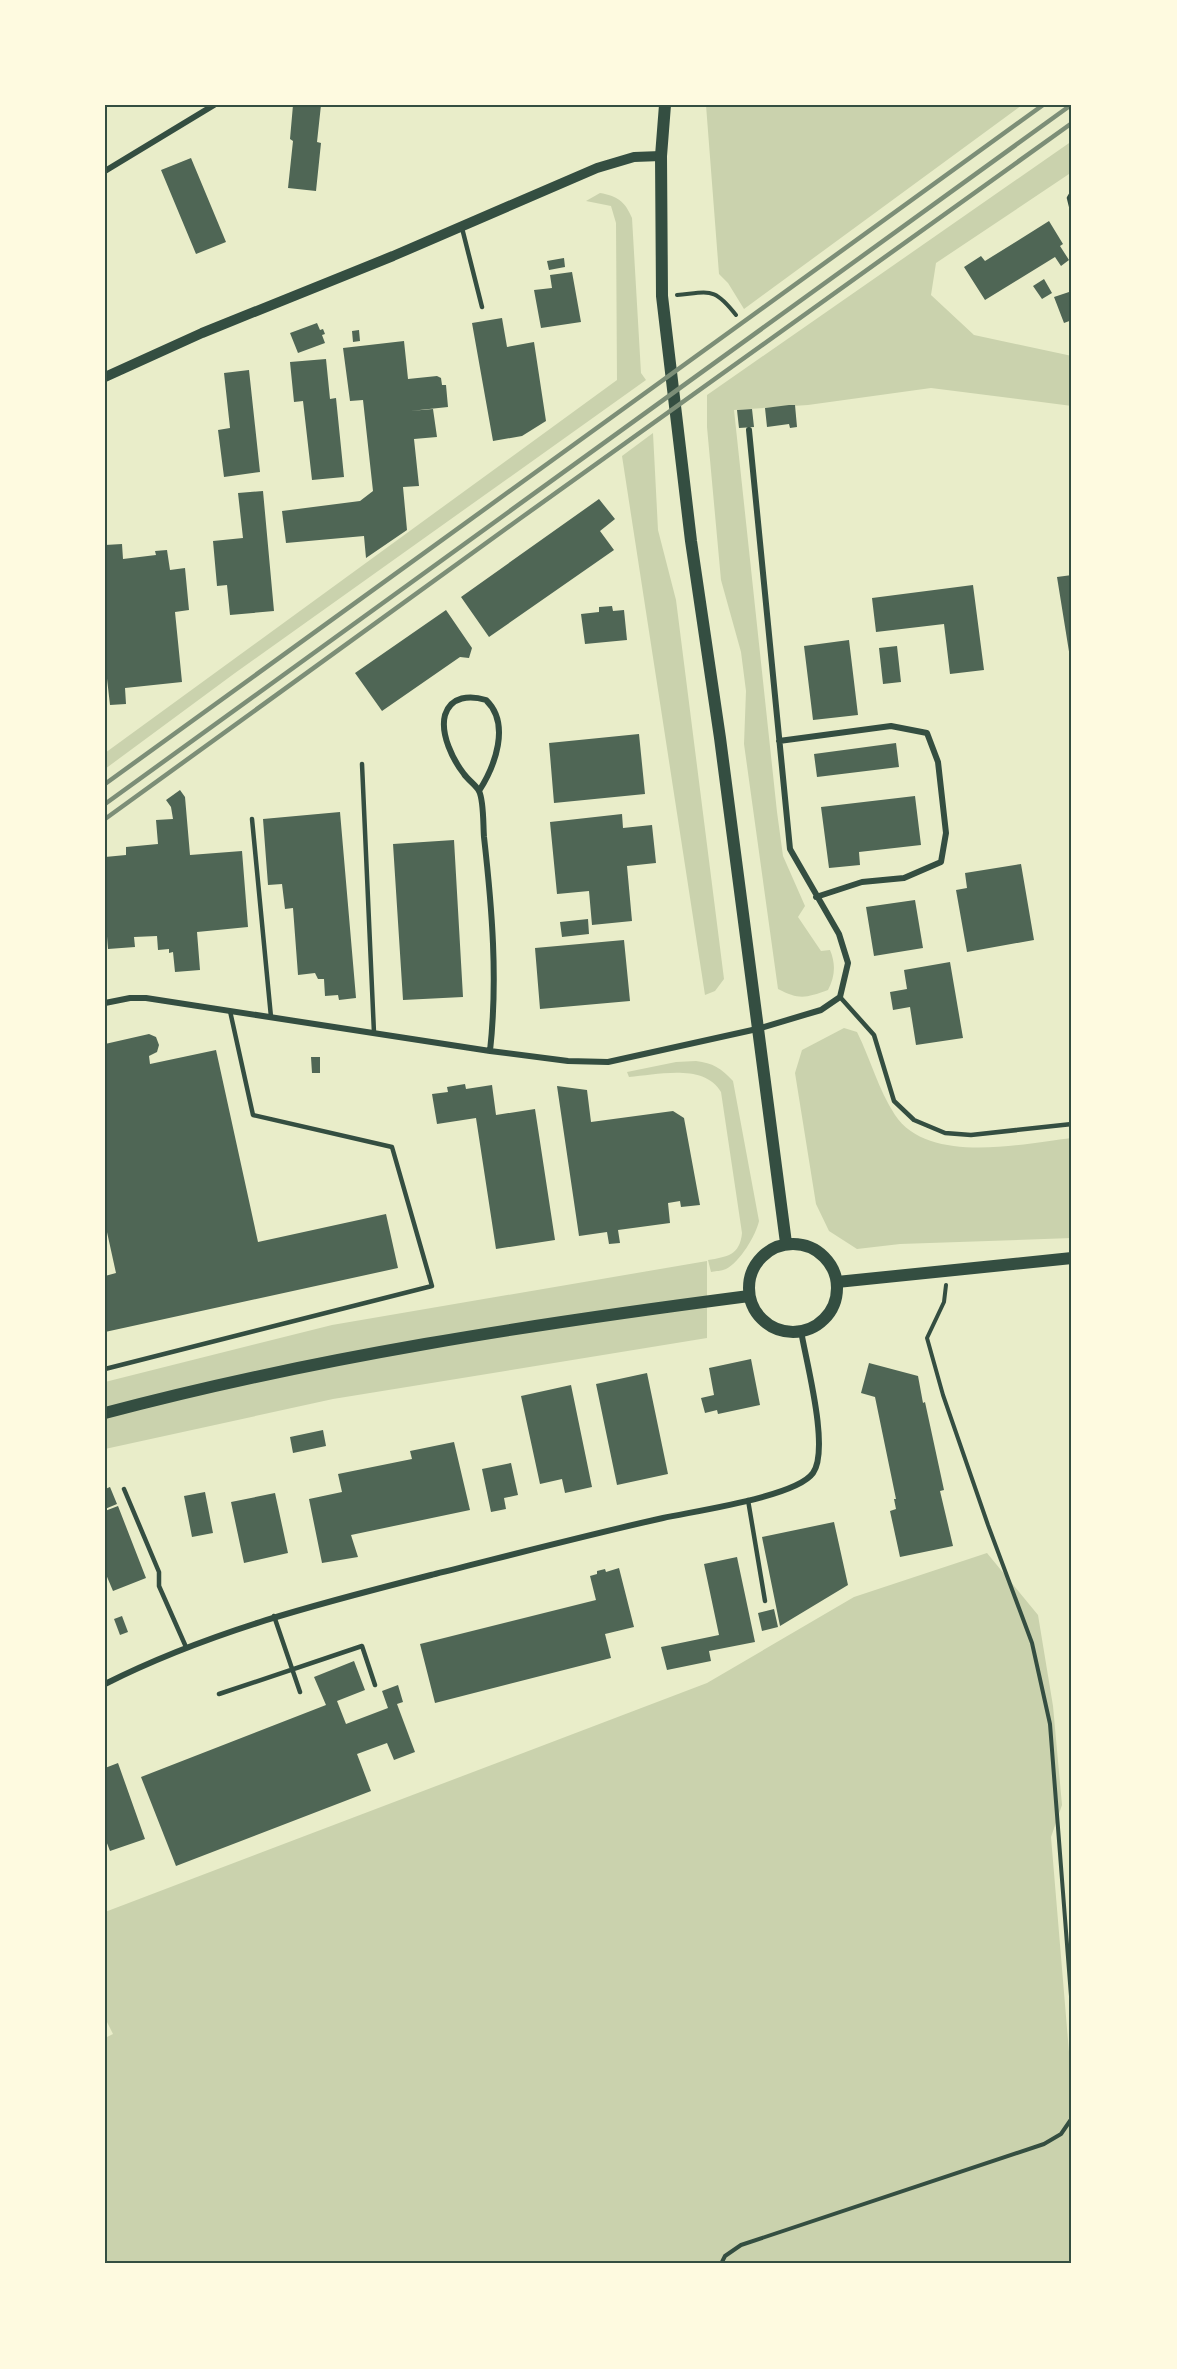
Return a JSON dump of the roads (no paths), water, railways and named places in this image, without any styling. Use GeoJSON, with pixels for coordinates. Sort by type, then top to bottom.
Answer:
{"type":"FeatureCollection","features":[{"type":"Feature","properties":{"kind":"main road"},"geometry":{"type":"LineString","coordinates":[[665,105],[662,156],[662,296],[689,529],[720,738],[786,1244]]}},
{"type":"Feature","properties":{"kind":"main road"},"geometry":{"type":"LineString","coordinates":[[786,1244],[806,1245],[822,1254],[832,1267],[837,1282],[836,1296],[828,1314],[814,1327],[801,1331],[780,1330],[762,1320],[753,1309],[749,1296],[748,1282],[752,1268],[761,1256],[772,1248],[786,1244]]}},
{"type":"Feature","properties":{"kind":"main road"},"geometry":{"type":"LineString","coordinates":[[837,1282],[1072,1258]]}},
{"type":"Feature","properties":{"kind":"main road"},"geometry":{"type":"LineString","coordinates":[[105,1413],[324,1363],[485,1333],[749,1296]]}},
{"type":"Feature","properties":{"kind":"street"},"geometry":{"type":"LineString","coordinates":[[105,171],[214,105]]}},
{"type":"Feature","properties":{"kind":"street"},"geometry":{"type":"LineString","coordinates":[[105,376],[201,333],[393,256],[597,168],[634,157],[662,156]]}},
{"type":"Feature","properties":{"kind":"street"},"geometry":{"type":"LineString","coordinates":[[105,1003],[130,998],[146,998],[490,1051],[602,1063],[757,1029],[821,1010],[840,997],[848,963],[839,934],[790,849],[749,430]]}},
{"type":"Feature","properties":{"kind":"street"},"geometry":{"type":"LineString","coordinates":[[479,791],[492,772],[500,727],[497,713],[486,700],[467,697],[452,703],[446,714],[444,728],[447,741],[463,774],[479,791],[494,962],[494,1011],[490,1051]]}},
{"type":"Feature","properties":{"kind":"street"},"geometry":{"type":"LineString","coordinates":[[779,741],[891,726],[927,733],[938,762],[946,833],[941,862],[904,878],[862,882],[816,897]]}},
{"type":"Feature","properties":{"kind":"street"},"geometry":{"type":"LineString","coordinates":[[105,1684],[186,1647],[274,1616],[620,1528],[748,1500],[793,1487],[805,1481],[816,1468],[818,1424],[801,1331]]}},
{"type":"Feature","properties":{"kind":"lane"},"geometry":{"type":"LineString","coordinates":[[1072,193],[1069,198],[1072,210]]}},
{"type":"Feature","properties":{"kind":"lane"},"geometry":{"type":"LineString","coordinates":[[461,226],[482,307]]}},
{"type":"Feature","properties":{"kind":"lane"},"geometry":{"type":"LineString","coordinates":[[362,764],[374,1033]]}},
{"type":"Feature","properties":{"kind":"lane"},"geometry":{"type":"LineString","coordinates":[[252,819],[271,1017]]}},
{"type":"Feature","properties":{"kind":"lane"},"geometry":{"type":"LineString","coordinates":[[840,997],[874,1035],[894,1101],[914,1120],[945,1132],[971,1135],[1072,1124]]}},
{"type":"Feature","properties":{"kind":"lane"},"geometry":{"type":"LineString","coordinates":[[105,1369],[432,1286],[392,1147],[253,1115],[230,1011]]}},
{"type":"Feature","properties":{"kind":"lane"},"geometry":{"type":"LineString","coordinates":[[124,1489],[159,1572],[159,1586],[186,1647]]}},
{"type":"Feature","properties":{"kind":"lane"},"geometry":{"type":"LineString","coordinates":[[748,1500],[765,1601]]}},
{"type":"Feature","properties":{"kind":"lane"},"geometry":{"type":"LineString","coordinates":[[274,1616],[300,1692]]}},
{"type":"Feature","properties":{"kind":"lane"},"geometry":{"type":"LineString","coordinates":[[219,1694],[362,1646],[375,1685]]}},
{"type":"Feature","properties":{"kind":"railway"},"geometry":{"type":"LineString","coordinates":[[105,784],[1043,105]]}},
{"type":"Feature","properties":{"kind":"railway"},"geometry":{"type":"LineString","coordinates":[[105,804],[1071,105]]}},
{"type":"Feature","properties":{"kind":"railway"},"geometry":{"type":"LineString","coordinates":[[105,819],[1072,123]]}}]}
